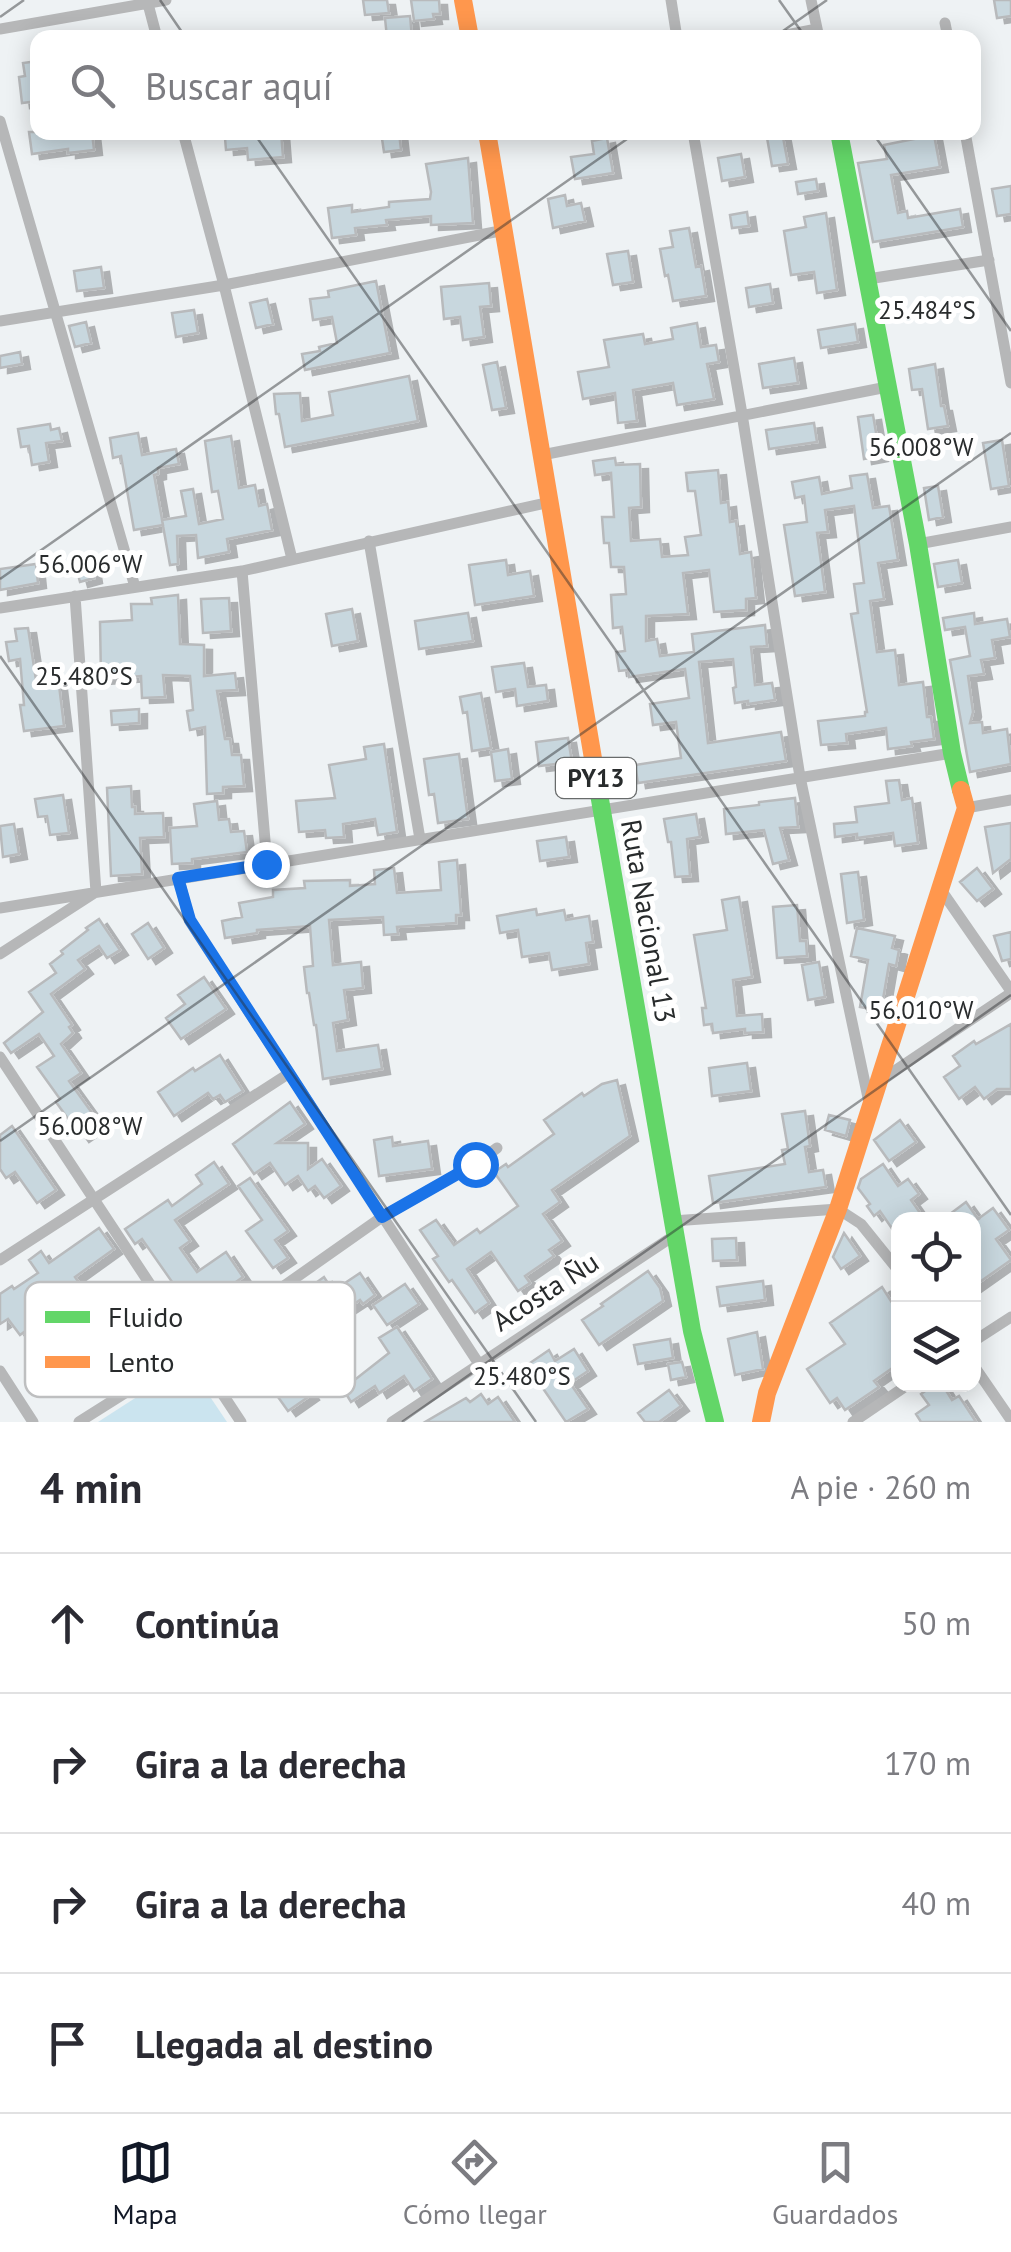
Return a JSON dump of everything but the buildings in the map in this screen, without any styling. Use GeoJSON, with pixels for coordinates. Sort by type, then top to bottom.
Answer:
{"type":"FeatureCollection","features":[{"type":"Feature","properties":{"kind":"main road"},"geometry":{"type":"LineString","coordinates":[[463,0],[469,30]]}},
{"type":"Feature","properties":{"kind":"main road","name":"Ruta Nacional 13"},"geometry":{"type":"LineString","coordinates":[[488,140],[692,1332],[715,1422]]}},
{"type":"Feature","properties":{"kind":"main road"},"geometry":{"type":"LineString","coordinates":[[760,1422],[838,1209],[966,808],[952,753],[918,544],[840,140]]}},
{"type":"Feature","properties":{"kind":"street"},"geometry":{"type":"LineString","coordinates":[[0,29],[166,0]]}},
{"type":"Feature","properties":{"kind":"street"},"geometry":{"type":"LineString","coordinates":[[672,0],[676,30]]}},
{"type":"Feature","properties":{"kind":"street"},"geometry":{"type":"LineString","coordinates":[[812,0],[817,30]]}},
{"type":"Feature","properties":{"kind":"street"},"geometry":{"type":"LineString","coordinates":[[147,2],[155,30]]}},
{"type":"Feature","properties":{"kind":"street"},"geometry":{"type":"LineString","coordinates":[[946,23],[947,30]]}},
{"type":"Feature","properties":{"kind":"street"},"geometry":{"type":"LineString","coordinates":[[0,122],[135,587]]}},
{"type":"Feature","properties":{"kind":"street"},"geometry":{"type":"LineString","coordinates":[[185,140],[292,559]]}},
{"type":"Feature","properties":{"kind":"street"},"geometry":{"type":"LineString","coordinates":[[694,140],[800,777],[871,1110]]}},
{"type":"Feature","properties":{"kind":"street"},"geometry":{"type":"LineString","coordinates":[[966,140],[1011,383]]}},
{"type":"Feature","properties":{"kind":"street"},"geometry":{"type":"LineString","coordinates":[[0,320],[224,285],[505,230]]}},
{"type":"Feature","properties":{"kind":"street"},"geometry":{"type":"LineString","coordinates":[[868,280],[988,260]]}},
{"type":"Feature","properties":{"kind":"street"},"geometry":{"type":"LineString","coordinates":[[542,454],[887,387]]}},
{"type":"Feature","properties":{"kind":"street"},"geometry":{"type":"LineString","coordinates":[[0,608],[242,571],[550,502]]}},
{"type":"Feature","properties":{"kind":"street"},"geometry":{"type":"LineString","coordinates":[[918,544],[1011,526]]}},
{"type":"Feature","properties":{"kind":"street"},"geometry":{"type":"LineString","coordinates":[[369,541],[420,839]]}},
{"type":"Feature","properties":{"kind":"street"},"geometry":{"type":"LineString","coordinates":[[242,571],[266,864]]}},
{"type":"Feature","properties":{"kind":"street"},"geometry":{"type":"LineString","coordinates":[[74,596],[96,892]]}},
{"type":"Feature","properties":{"kind":"street"},"geometry":{"type":"LineString","coordinates":[[0,908],[952,753]]}},
{"type":"Feature","properties":{"kind":"street"},"geometry":{"type":"LineString","coordinates":[[966,808],[1011,800]]}},
{"type":"Feature","properties":{"kind":"street"},"geometry":{"type":"LineString","coordinates":[[178,878],[190,920],[479,1364]]}},
{"type":"Feature","properties":{"kind":"street"},"geometry":{"type":"LineString","coordinates":[[881,1080],[1011,992],[940,890]]}},
{"type":"Feature","properties":{"kind":"street"},"geometry":{"type":"LineString","coordinates":[[0,954],[96,892]]}},
{"type":"Feature","properties":{"kind":"street"},"geometry":{"type":"LineString","coordinates":[[0,1057],[148,1282]]}},
{"type":"Feature","properties":{"kind":"street"},"geometry":{"type":"LineString","coordinates":[[0,1260],[288,1074]]}},
{"type":"Feature","properties":{"kind":"street"},"geometry":{"type":"LineString","coordinates":[[290,1282],[382,1217],[497,1148]]}},
{"type":"Feature","properties":{"kind":"street"},"geometry":{"type":"LineString","coordinates":[[838,1209],[861,1224],[891,1261]]}},
{"type":"Feature","properties":{"kind":"street","name":"Acosta Ñu"},"geometry":{"type":"LineString","coordinates":[[392,1422],[674,1228],[838,1209]]}},
{"type":"Feature","properties":{"kind":"street"},"geometry":{"type":"LineString","coordinates":[[981,1336],[1011,1317]]}},
{"type":"Feature","properties":{"kind":"street"},"geometry":{"type":"LineString","coordinates":[[0,1371],[33,1422]]}},
{"type":"Feature","properties":{"kind":"street"},"geometry":{"type":"LineString","coordinates":[[981,1376],[1011,1420]]}},
{"type":"Feature","properties":{"kind":"street"},"geometry":{"type":"LineString","coordinates":[[853,1422],[897,1392]]}},
{"type":"Feature","properties":{"kind":"street"},"geometry":{"type":"LineString","coordinates":[[79,1422],[119,1397]]}},
{"type":"Feature","properties":{"kind":"street"},"geometry":{"type":"LineString","coordinates":[[224,1397],[241,1422]]}},
{"type":"Feature","properties":{"kind":"shaded area"},"geometry":{"type":"Polygon","coordinates":[[[137,1397],[210,1397],[227,1422],[98,1422],[137,1397]]]}},
{"type":"Feature","properties":{"kind":"traffic: fast"},"geometry":{"type":"LineString","coordinates":[[841,140],[961,790]]}},
{"type":"Feature","properties":{"kind":"traffic: fast"},"geometry":{"type":"LineString","coordinates":[[598,788],[692,1331],[715,1422]]}},
{"type":"Feature","properties":{"kind":"traffic: slow"},"geometry":{"type":"LineString","coordinates":[[463,0],[469,30]]}},
{"type":"Feature","properties":{"kind":"traffic: slow"},"geometry":{"type":"LineString","coordinates":[[488,140],[598,788]]}},
{"type":"Feature","properties":{"kind":"traffic: slow"},"geometry":{"type":"LineString","coordinates":[[761,1422],[767,1393],[838,1209],[966,808],[961,790]]}},
{"type":"Feature","properties":{"kind":"route"},"geometry":{"type":"LineString","coordinates":[[266,864],[178,878],[190,920],[382,1217],[475,1164]]}}]}
